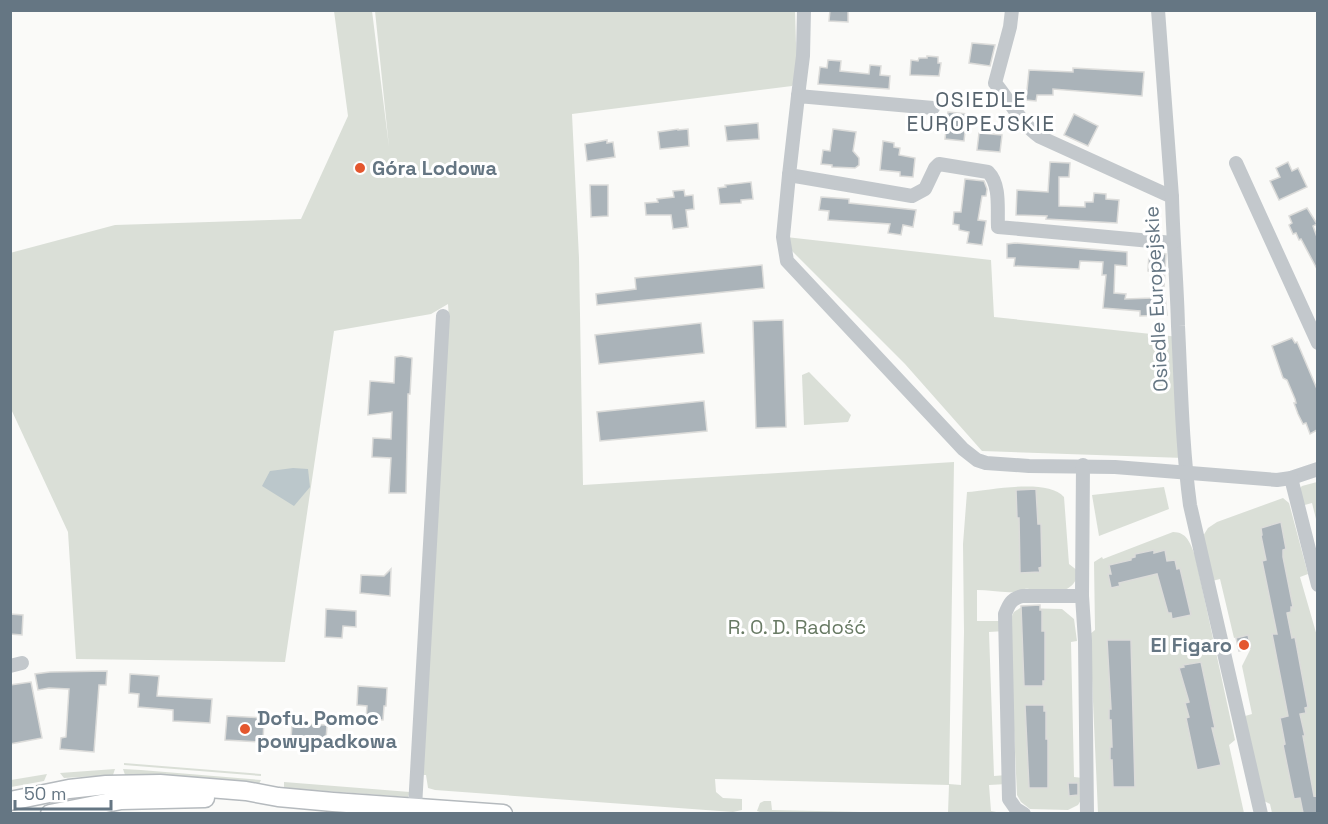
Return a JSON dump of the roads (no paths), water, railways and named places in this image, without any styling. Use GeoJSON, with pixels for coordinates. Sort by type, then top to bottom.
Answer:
{"type":"FeatureCollection","features":[{"type":"Feature","properties":{"kind":"main road"},"geometry":{"type":"LineString","coordinates":[[10,801],[69,789],[106,785],[160,784],[408,809],[503,813]]}},
{"type":"Feature","properties":{"kind":"main road"},"geometry":{"type":"LineString","coordinates":[[50,813],[121,800],[278,797]]}},
{"type":"Feature","properties":{"kind":"street"},"geometry":{"type":"LineString","coordinates":[[804,10],[803,56],[783,237],[787,261],[963,449],[977,460],[986,463],[1029,466],[1083,465],[1277,480],[1317,469]]}},
{"type":"Feature","properties":{"kind":"street","name":"Osiedle Europejskie"},"geometry":{"type":"LineString","coordinates":[[1012,10],[1010,27],[994,83],[1008,98],[1028,129],[1040,137],[1172,197],[1185,473],[1190,505],[1261,813]]}},
{"type":"Feature","properties":{"kind":"street"},"geometry":{"type":"LineString","coordinates":[[1158,10],[1172,197]]}},
{"type":"Feature","properties":{"kind":"street"},"geometry":{"type":"LineString","coordinates":[[798,96],[933,108]]}},
{"type":"Feature","properties":{"kind":"street"},"geometry":{"type":"LineString","coordinates":[[1236,163],[1317,343]]}},
{"type":"Feature","properties":{"kind":"street"},"geometry":{"type":"LineString","coordinates":[[789,175],[912,196],[925,189],[939,164],[988,172],[996,186],[998,227],[1173,243]]}},
{"type":"Feature","properties":{"kind":"street"},"geometry":{"type":"LineString","coordinates":[[408,809],[443,316]]}},
{"type":"Feature","properties":{"kind":"street"},"geometry":{"type":"LineString","coordinates":[[1083,465],[1082,596],[1087,813]]}},
{"type":"Feature","properties":{"kind":"street"},"geometry":{"type":"LineString","coordinates":[[1291,478],[1317,585]]}},
{"type":"Feature","properties":{"kind":"street"},"geometry":{"type":"LineString","coordinates":[[1024,813],[1016,809],[1009,799],[1005,614],[1009,604],[1022,596],[1082,596]]}},
{"type":"Feature","properties":{"kind":"place","name":"Góra Lodowa"},"geometry":{"type":"Point","coordinates":[360,168]}},
{"type":"Feature","properties":{"kind":"place","name":"El Figaro"},"geometry":{"type":"Point","coordinates":[1244,645]}},
{"type":"Feature","properties":{"kind":"place","name":"Dofu. Pomoc powypadkowa"},"geometry":{"type":"Point","coordinates":[245,729]}},
{"type":"Feature","properties":{"kind":"district","name":"OSIEDLE EUROPEJSKIE"},"geometry":{"type":"Point","coordinates":[981,111]}},
{"type":"Feature","properties":{"kind":"park label","name":"R. O. D. Radość"},"geometry":{"type":"Point","coordinates":[797,627]}}]}
